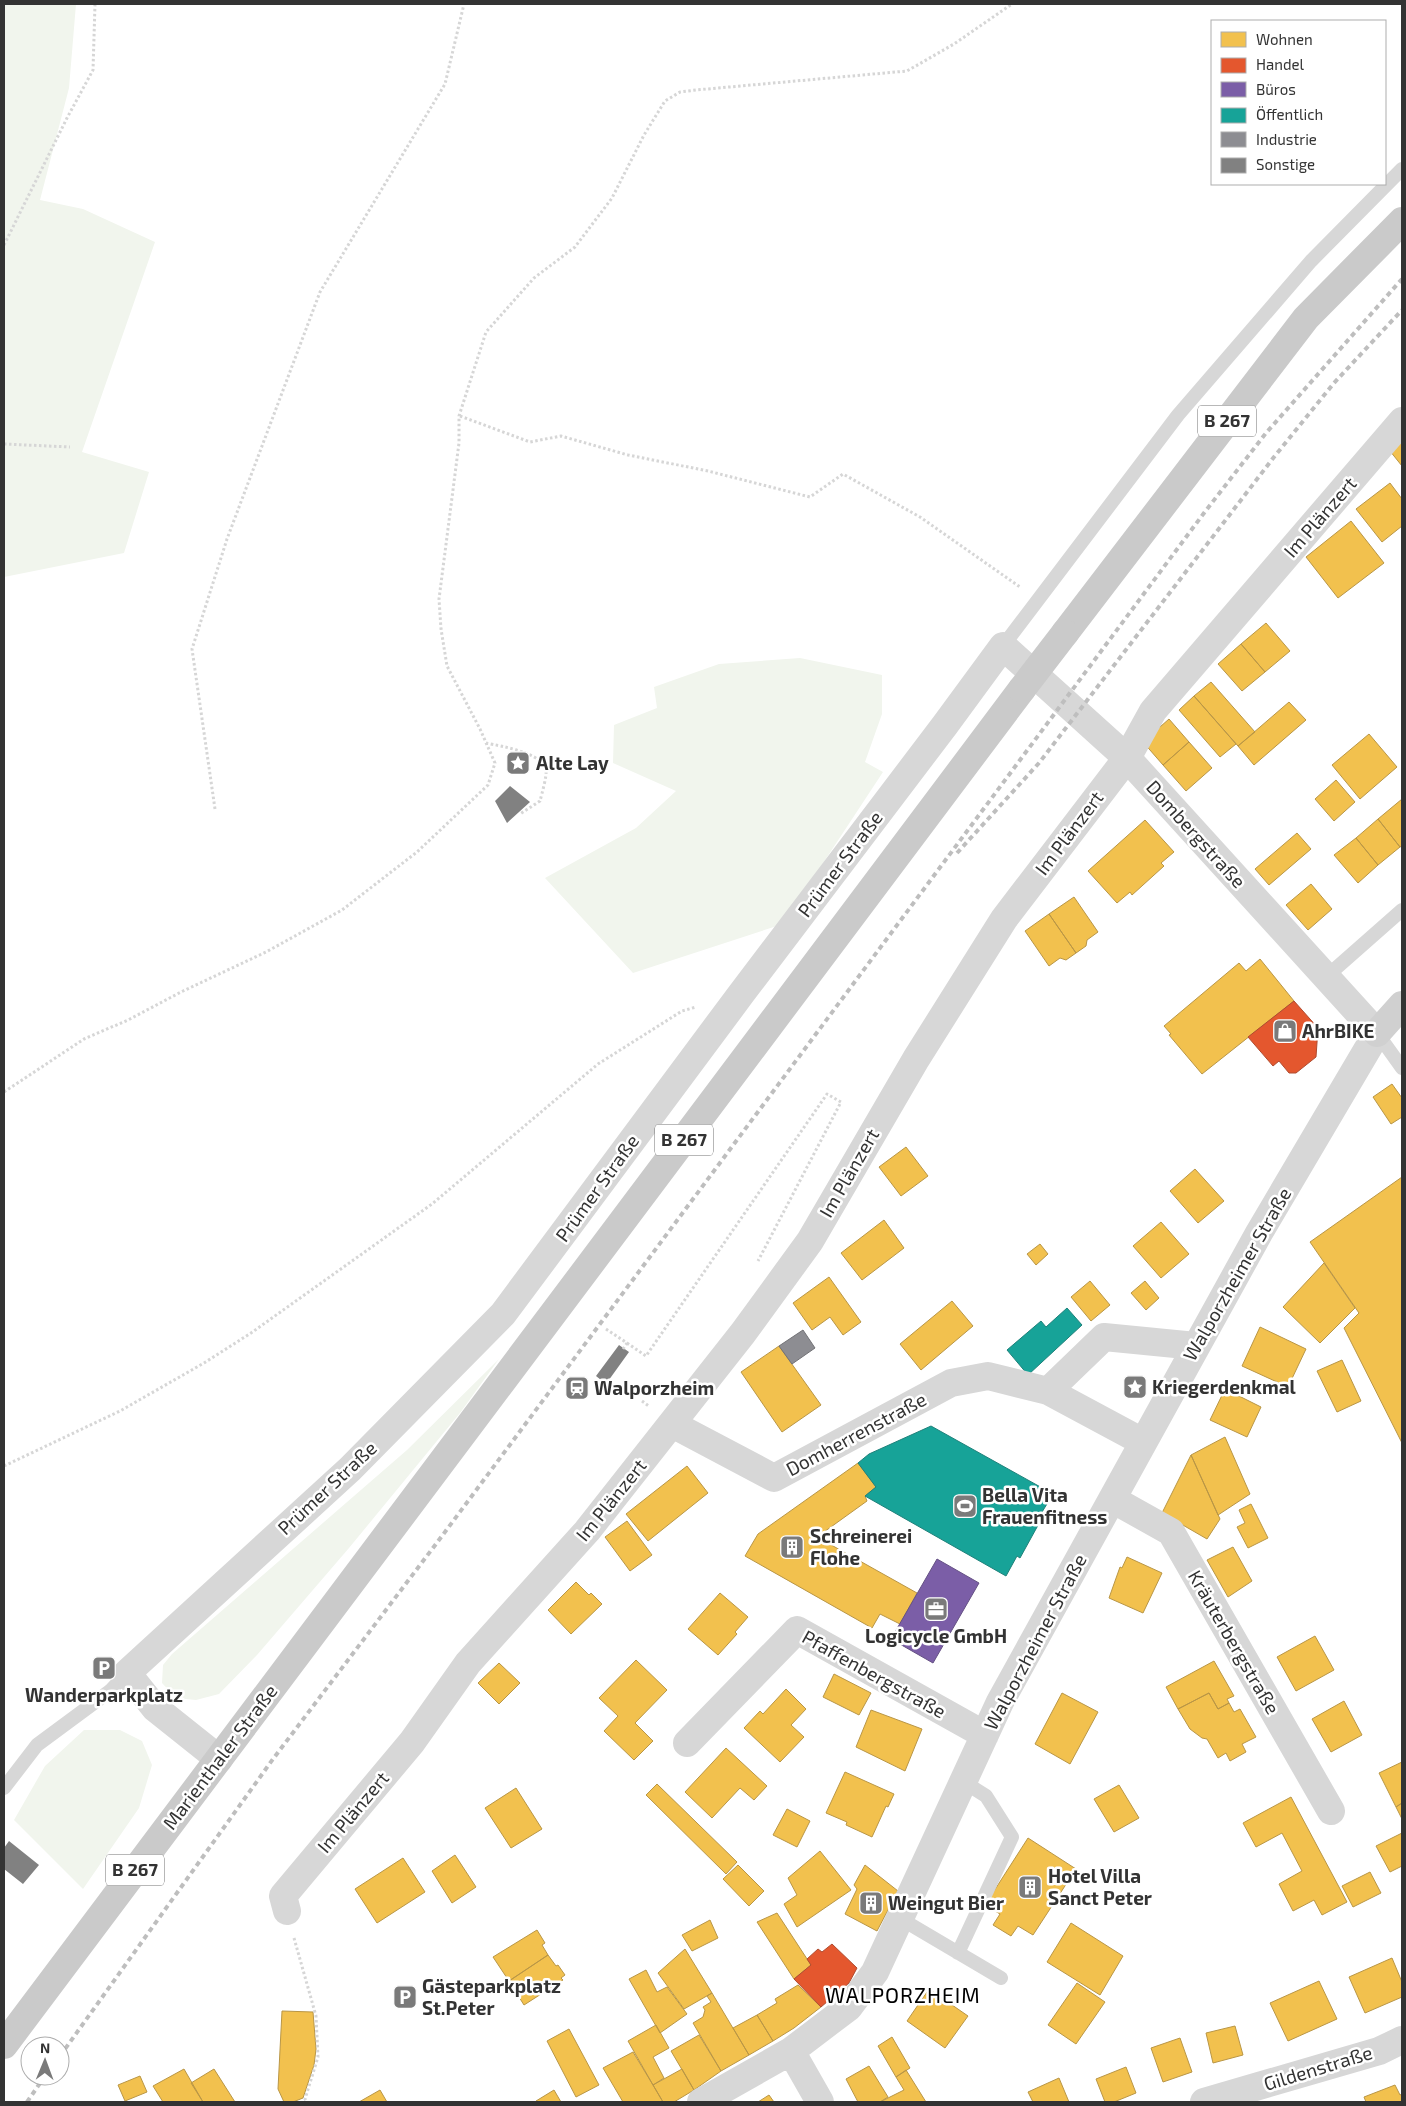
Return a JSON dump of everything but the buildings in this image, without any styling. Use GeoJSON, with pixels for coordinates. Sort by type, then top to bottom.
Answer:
{"type":"FeatureCollection","features":[{"type":"Feature","properties":{"kind":"main road","name":"Marienthaler Straße"},"geometry":{"type":"LineString","coordinates":[[4,2044],[50,1980],[219,1759],[1022,689],[1306,318],[1402,222]]}},
{"type":"Feature","properties":{"kind":"street","name":"Im Plänzert"},"geometry":{"type":"LineString","coordinates":[[286,1911],[282,1896],[412,1742],[468,1663],[587,1531],[743,1333],[810,1241],[916,1059],[1004,919],[1126,758],[1153,710],[1402,421]]}},
{"type":"Feature","properties":{"kind":"street","name":"Dombergstraße"},"geometry":{"type":"LineString","coordinates":[[1003,646],[1126,758],[1377,1033]]}},
{"type":"Feature","properties":{"kind":"street","name":"Prümer Straße"},"geometry":{"type":"LineString","coordinates":[[127,1673],[350,1469],[503,1314],[741,994],[946,725],[1003,646]]}},
{"type":"Feature","properties":{"kind":"street","name":"Walporzheimer Straße"},"geometry":{"type":"LineString","coordinates":[[701,2102],[791,2052],[848,2008],[875,1972],[1000,1702],[1259,1233],[1377,1033],[1402,1005]]}},
{"type":"Feature","properties":{"kind":"street"},"geometry":{"type":"LineString","coordinates":[[1048,1391],[1104,1337],[1196,1346]]}},
{"type":"Feature","properties":{"kind":"street","name":"Domherrenstraße"},"geometry":{"type":"LineString","coordinates":[[672,1424],[774,1478],[951,1383],[988,1376],[1048,1391],[1143,1442]]}},
{"type":"Feature","properties":{"kind":"street","name":"Kräuterbergstraße"},"geometry":{"type":"LineString","coordinates":[[1112,1499],[1171,1532],[1331,1811]]}},
{"type":"Feature","properties":{"kind":"street","name":"Pfaffenbergstraße"},"geometry":{"type":"LineString","coordinates":[[687,1743],[796,1630],[985,1735]]}},
{"type":"Feature","properties":{"kind":"street"},"geometry":{"type":"LineString","coordinates":[[127,1673],[155,1708],[219,1759]]}},
{"type":"Feature","properties":{"kind":"street","name":"Gildenstraße"},"geometry":{"type":"LineString","coordinates":[[1204,2102],[1379,2051],[1402,2040]]}},
{"type":"Feature","properties":{"kind":"street"},"geometry":{"type":"LineString","coordinates":[[791,2052],[820,2102]]}},
{"type":"Feature","properties":{"kind":"lane"},"geometry":{"type":"LineString","coordinates":[[1003,646],[1039,601],[1178,415],[1312,260],[1402,169]]}},
{"type":"Feature","properties":{"kind":"lane"},"geometry":{"type":"LineString","coordinates":[[1326,977],[1402,910]]}},
{"type":"Feature","properties":{"kind":"lane"},"geometry":{"type":"LineString","coordinates":[[1377,1033],[1402,1068]]}},
{"type":"Feature","properties":{"kind":"lane","name":"Prümer Straße"},"geometry":{"type":"LineString","coordinates":[[4,1788],[37,1745],[110,1691],[127,1673]]}},
{"type":"Feature","properties":{"kind":"lane"},"geometry":{"type":"LineString","coordinates":[[958,1953],[1012,1837],[986,1796],[964,1782]]}},
{"type":"Feature","properties":{"kind":"lane"},"geometry":{"type":"LineString","coordinates":[[901,1919],[1001,1978]]}},
{"type":"Feature","properties":{"kind":"path"},"geometry":{"type":"LineString","coordinates":[[4,244],[93,70],[95,4]]}},
{"type":"Feature","properties":{"kind":"path"},"geometry":{"type":"LineString","coordinates":[[215,809],[192,649],[227,539],[320,292],[445,84],[464,4]]}},
{"type":"Feature","properties":{"kind":"path"},"geometry":{"type":"LineString","coordinates":[[4,1092],[84,1039],[266,952],[342,910],[417,852],[488,785],[495,763],[447,666],[440,629],[439,599],[459,443],[459,416],[486,332],[534,278],[575,247],[612,198],[644,135],[665,101],[680,92],[696,90],[907,71],[954,44],[1012,4]]}},
{"type":"Feature","properties":{"kind":"path"},"geometry":{"type":"LineString","coordinates":[[459,416],[530,442],[560,436],[628,455],[708,471],[810,497],[843,474],[920,517],[1039,601]]}},
{"type":"Feature","properties":{"kind":"path"},"geometry":{"type":"LineString","coordinates":[[4,444],[70,447]]}},
{"type":"Feature","properties":{"kind":"path"},"geometry":{"type":"LineString","coordinates":[[486,743],[520,751],[543,762],[546,768],[540,801],[520,814]]}},
{"type":"Feature","properties":{"kind":"path"},"geometry":{"type":"LineString","coordinates":[[4,1466],[120,1411],[204,1363],[251,1333],[432,1204],[598,1064],[682,1011],[699,1006]]}},
{"type":"Feature","properties":{"kind":"path"},"geometry":{"type":"LineString","coordinates":[[606,1329],[646,1356],[827,1094],[840,1102],[753,1269]]}},
{"type":"Feature","properties":{"kind":"path"},"geometry":{"type":"LineString","coordinates":[[623,1348],[627,1343]]}},
{"type":"Feature","properties":{"kind":"path"},"geometry":{"type":"LineString","coordinates":[[286,1911],[316,2016],[318,2057],[305,2099],[307,2102]]}},
{"type":"Feature","properties":{"kind":"shaded area"},"geometry":{"type":"Polygon","coordinates":[[[4,4],[76,4],[69,88],[40,200],[83,209],[155,242],[82,452],[149,472],[124,553],[4,577],[4,4]]]}},
{"type":"Feature","properties":{"kind":"shaded area"},"geometry":{"type":"Polygon","coordinates":[[[800,658],[882,675],[882,714],[865,762],[883,772],[783,924],[633,973],[545,878],[636,828],[676,791],[613,763],[614,725],[657,708],[654,687],[719,664],[800,658]]]}},
{"type":"Feature","properties":{"kind":"shaded area"},"geometry":{"type":"Polygon","coordinates":[[[499,1359],[460,1413],[349,1548],[257,1655],[219,1694],[196,1700],[176,1698],[162,1683],[163,1665],[172,1654],[407,1450],[499,1359]]]}},
{"type":"Feature","properties":{"kind":"shaded area"},"geometry":{"type":"Polygon","coordinates":[[[84,1730],[120,1730],[142,1741],[152,1765],[139,1808],[83,1889],[14,1820],[45,1766],[84,1730]]]}},
{"type":"Feature","properties":{"kind":"railway"},"geometry":{"type":"LineString","coordinates":[[70,2042],[273,1759],[442,1536],[1204,513],[1266,433],[1402,279]]}},
{"type":"Feature","properties":{"kind":"railway"},"geometry":{"type":"LineString","coordinates":[[957,853],[1039,763],[1274,457],[1334,383],[1402,310]]}},
{"type":"Feature","properties":{"kind":"railway"},"geometry":{"type":"LineString","coordinates":[[27,2102],[38,2086]]}},
{"type":"Feature","properties":{"kind":"place","name":"Alte Lay"},"geometry":{"type":"Point","coordinates":[518,763]}},
{"type":"Feature","properties":{"kind":"place","name":"AhrBIKE"},"geometry":{"type":"Point","coordinates":[1285,1031]}},
{"type":"Feature","properties":{"kind":"place","name":"Kriegerdenkmal"},"geometry":{"type":"Point","coordinates":[1135,1387]}},
{"type":"Feature","properties":{"kind":"place","name":"Walporzheim"},"geometry":{"type":"Point","coordinates":[577,1388]}},
{"type":"Feature","properties":{"kind":"place","name":"Bella Vita Frauenfitness"},"geometry":{"type":"Point","coordinates":[965,1506]}},
{"type":"Feature","properties":{"kind":"place","name":"Schreinerei Flohe"},"geometry":{"type":"Point","coordinates":[792,1547]}},
{"type":"Feature","properties":{"kind":"place","name":"Logicycle GmbH"},"geometry":{"type":"Point","coordinates":[936,1609]}},
{"type":"Feature","properties":{"kind":"place","name":"Wanderparkplatz"},"geometry":{"type":"Point","coordinates":[104,1668]}},
{"type":"Feature","properties":{"kind":"place","name":"Hotel Villa Sanct Peter"},"geometry":{"type":"Point","coordinates":[1030,1887]}},
{"type":"Feature","properties":{"kind":"place","name":"Weingut Bier"},"geometry":{"type":"Point","coordinates":[871,1903]}},
{"type":"Feature","properties":{"kind":"place","name":"Gästeparkplatz St.Peter"},"geometry":{"type":"Point","coordinates":[405,1997]}},
{"type":"Feature","properties":{"kind":"district","name":"WALPORZHEIM"},"geometry":{"type":"Point","coordinates":[903,1996]}}]}
